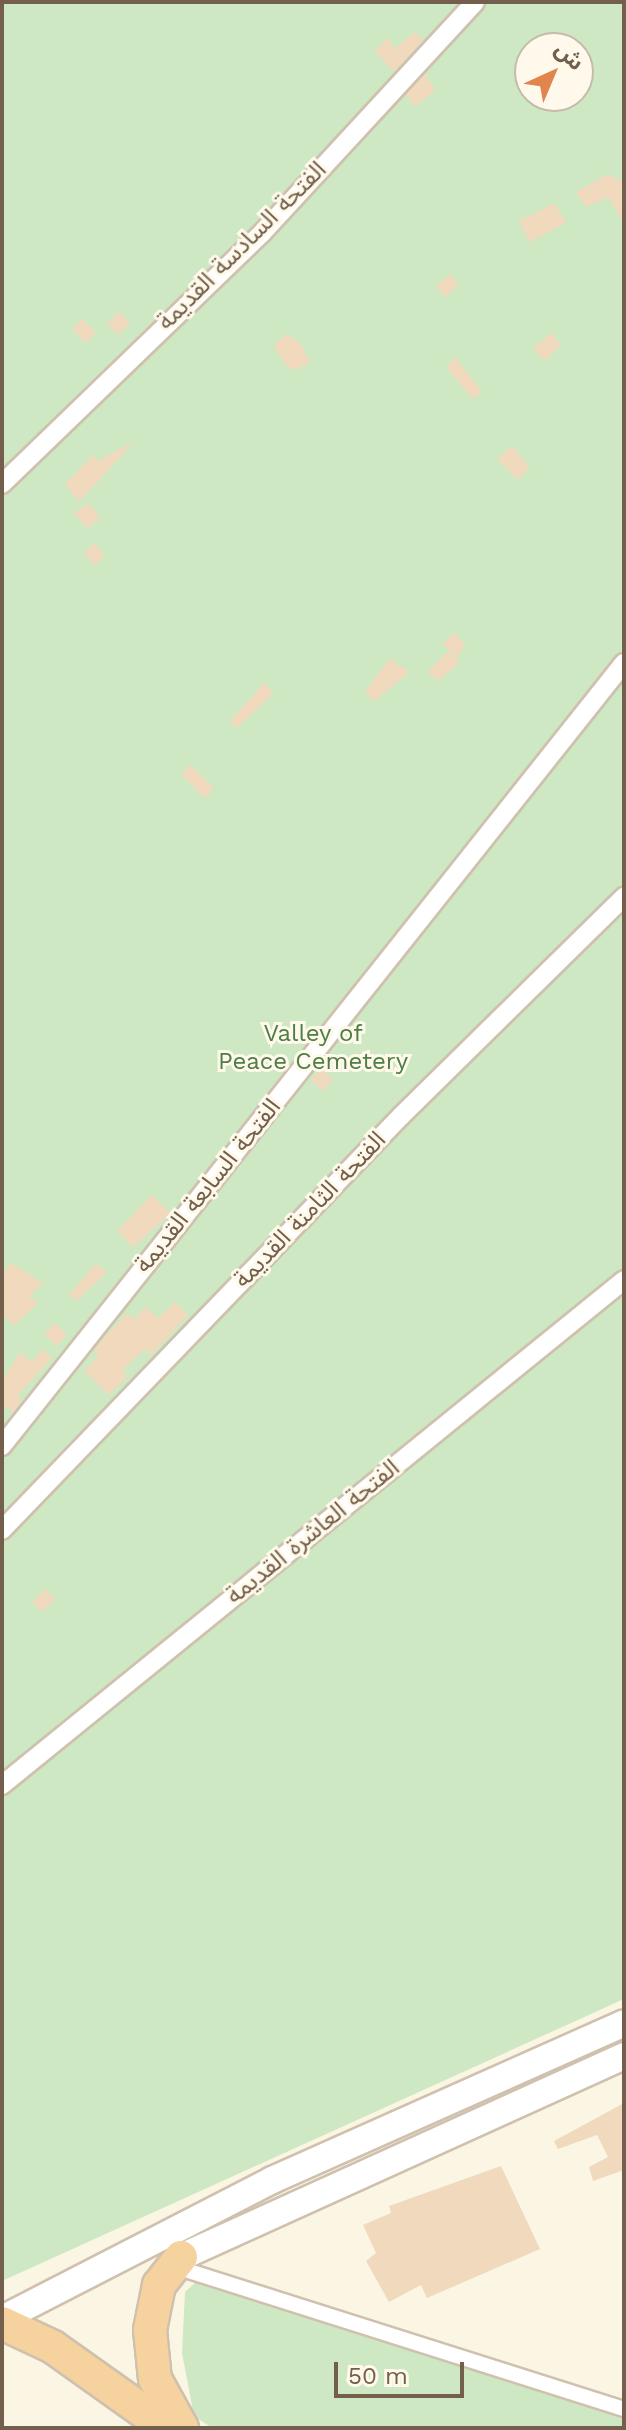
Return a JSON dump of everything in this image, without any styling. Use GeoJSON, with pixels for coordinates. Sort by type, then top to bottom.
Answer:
{"type":"FeatureCollection","features":[{"type":"Feature","properties":{"kind":"highway"},"geometry":{"type":"LineString","coordinates":[[177,2262],[154,2299],[150,2345],[155,2379],[182,2428]]}},
{"type":"Feature","properties":{"kind":"highway"},"geometry":{"type":"LineString","coordinates":[[2,2321],[53,2347],[167,2428]]}},
{"type":"Feature","properties":{"kind":"main road"},"geometry":{"type":"LineString","coordinates":[[2,2321],[272,2180],[624,2023]]}},
{"type":"Feature","properties":{"kind":"main road"},"geometry":{"type":"LineString","coordinates":[[177,2262],[624,2056]]}},
{"type":"Feature","properties":{"kind":"street","name":"الفتحة السادسة القديمة"},"geometry":{"type":"LineString","coordinates":[[2,484],[262,233],[475,2]]}},
{"type":"Feature","properties":{"kind":"street","name":"الفتحة السابعة القديمة"},"geometry":{"type":"LineString","coordinates":[[2,1446],[624,663]]}},
{"type":"Feature","properties":{"kind":"street","name":"الفتحة الثامنة القديمة"},"geometry":{"type":"LineString","coordinates":[[2,1530],[401,1116],[624,897]]}},
{"type":"Feature","properties":{"kind":"street","name":"الفتحة العاشرة القديمة"},"geometry":{"type":"LineString","coordinates":[[2,1785],[624,1280]]}},
{"type":"Feature","properties":{"kind":"street"},"geometry":{"type":"LineString","coordinates":[[177,2262],[624,2409]]}},
{"type":"Feature","properties":{"kind":"green space","name":"Valley of Peace Cemetery"},"geometry":{"type":"Polygon","coordinates":[[[2,2],[624,2],[624,1999],[2,2281],[2,2]]]}},
{"type":"Feature","properties":{"kind":"green space"},"geometry":{"type":"Polygon","coordinates":[[[197,2281],[624,2417],[624,2428],[212,2428],[194,2416],[182,2353],[185,2292],[197,2281]]]}},
{"type":"Feature","properties":{"kind":"building"},"geometry":{"type":"Polygon","coordinates":[[[415,32],[423,40],[394,72],[375,51],[387,38],[395,48],[415,32]]]}},
{"type":"Feature","properties":{"kind":"building"},"geometry":{"type":"Polygon","coordinates":[[[425,73],[435,91],[415,106],[406,95],[425,73]]]}},
{"type":"Feature","properties":{"kind":"building"},"geometry":{"type":"Polygon","coordinates":[[[608,174],[624,183],[624,224],[608,197],[586,207],[576,192],[608,174]]]}},
{"type":"Feature","properties":{"kind":"building"},"geometry":{"type":"Polygon","coordinates":[[[555,203],[566,223],[529,242],[519,221],[555,203]]]}},
{"type":"Feature","properties":{"kind":"building"},"geometry":{"type":"Polygon","coordinates":[[[451,274],[458,286],[445,297],[436,285],[451,274]]]}},
{"type":"Feature","properties":{"kind":"building"},"geometry":{"type":"Polygon","coordinates":[[[119,312],[130,323],[118,335],[107,323],[119,312]]]}},
{"type":"Feature","properties":{"kind":"building"},"geometry":{"type":"Polygon","coordinates":[[[82,319],[96,332],[86,343],[72,329],[82,319]]]}},
{"type":"Feature","properties":{"kind":"building"},"geometry":{"type":"Polygon","coordinates":[[[551,333],[561,345],[544,361],[533,348],[551,333]]]}},
{"type":"Feature","properties":{"kind":"building"},"geometry":{"type":"Polygon","coordinates":[[[286,334],[301,344],[310,363],[293,370],[285,364],[274,346],[286,334]]]}},
{"type":"Feature","properties":{"kind":"building"},"geometry":{"type":"Polygon","coordinates":[[[455,357],[482,392],[473,399],[446,367],[455,357]]]}},
{"type":"Feature","properties":{"kind":"building"},"geometry":{"type":"Polygon","coordinates":[[[129,444],[79,502],[65,484],[93,455],[98,461],[129,444]]]}},
{"type":"Feature","properties":{"kind":"building"},"geometry":{"type":"Polygon","coordinates":[[[512,446],[530,467],[518,480],[497,459],[512,446]]]}},
{"type":"Feature","properties":{"kind":"building"},"geometry":{"type":"Polygon","coordinates":[[[88,503],[101,518],[87,528],[74,514],[88,503]]]}},
{"type":"Feature","properties":{"kind":"building"},"geometry":{"type":"Polygon","coordinates":[[[94,543],[105,556],[95,566],[84,554],[94,543]]]}},
{"type":"Feature","properties":{"kind":"building"},"geometry":{"type":"Polygon","coordinates":[[[454,633],[466,645],[457,657],[443,644],[454,633]]]}},
{"type":"Feature","properties":{"kind":"building"},"geometry":{"type":"Polygon","coordinates":[[[449,650],[460,662],[438,681],[428,672],[449,650]]]}},
{"type":"Feature","properties":{"kind":"building"},"geometry":{"type":"Polygon","coordinates":[[[389,659],[410,672],[374,701],[365,692],[389,659]]]}},
{"type":"Feature","properties":{"kind":"building"},"geometry":{"type":"Polygon","coordinates":[[[264,683],[274,693],[237,728],[230,721],[264,683]]]}},
{"type":"Feature","properties":{"kind":"building"},"geometry":{"type":"Polygon","coordinates":[[[190,765],[214,788],[205,798],[181,775],[190,765]]]}},
{"type":"Feature","properties":{"kind":"building"},"geometry":{"type":"Polygon","coordinates":[[[321,1069],[333,1079],[323,1091],[311,1080],[321,1069]]]}},
{"type":"Feature","properties":{"kind":"building"},"geometry":{"type":"Polygon","coordinates":[[[152,1195],[171,1213],[133,1247],[117,1231],[152,1195]]]}},
{"type":"Feature","properties":{"kind":"building"},"geometry":{"type":"Polygon","coordinates":[[[12,1263],[43,1283],[30,1296],[38,1303],[14,1326],[2,1313],[2,1273],[12,1263]]]}},
{"type":"Feature","properties":{"kind":"building"},"geometry":{"type":"Polygon","coordinates":[[[96,1264],[107,1272],[76,1301],[69,1294],[96,1264]]]}},
{"type":"Feature","properties":{"kind":"building"},"geometry":{"type":"Polygon","coordinates":[[[175,1302],[188,1315],[151,1355],[145,1349],[122,1370],[128,1376],[109,1395],[84,1371],[98,1357],[94,1349],[127,1313],[134,1320],[145,1307],[158,1318],[175,1302]]]}},
{"type":"Feature","properties":{"kind":"building"},"geometry":{"type":"Polygon","coordinates":[[[55,1323],[67,1335],[57,1346],[44,1334],[55,1323]]]}},
{"type":"Feature","properties":{"kind":"building"},"geometry":{"type":"Polygon","coordinates":[[[43,1349],[52,1358],[17,1396],[22,1401],[13,1413],[7,1407],[2,1412],[2,1381],[20,1352],[31,1362],[43,1349]]]}},
{"type":"Feature","properties":{"kind":"building"},"geometry":{"type":"Polygon","coordinates":[[[45,1589],[55,1599],[42,1612],[32,1602],[45,1589]]]}},
{"type":"Feature","properties":{"kind":"building"},"geometry":{"type":"Polygon","coordinates":[[[624,2103],[624,2170],[593,2181],[589,2167],[608,2157],[597,2135],[558,2149],[554,2141],[624,2103]]]}},
{"type":"Feature","properties":{"kind":"building"},"geometry":{"type":"Polygon","coordinates":[[[501,2166],[540,2249],[427,2298],[421,2285],[389,2302],[366,2261],[376,2253],[363,2225],[391,2213],[389,2206],[501,2166]]]}}]}
